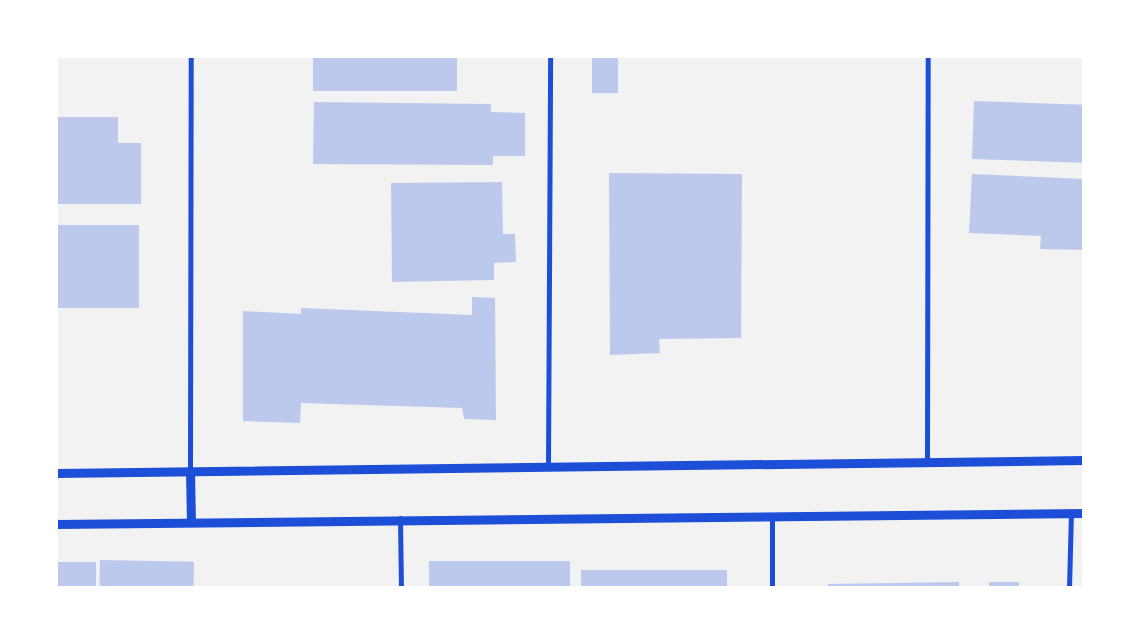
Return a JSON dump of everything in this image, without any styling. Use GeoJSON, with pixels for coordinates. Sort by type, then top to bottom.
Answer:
{"type":"FeatureCollection","features":[{"type":"Feature","properties":{"kind":"street"},"geometry":{"type":"LineString","coordinates":[[191,56],[191,521]]}},
{"type":"Feature","properties":{"kind":"street"},"geometry":{"type":"LineString","coordinates":[[548,466],[550,56]]}},
{"type":"Feature","properties":{"kind":"street"},"geometry":{"type":"LineString","coordinates":[[927,462],[928,56]]}},
{"type":"Feature","properties":{"kind":"street"},"geometry":{"type":"LineString","coordinates":[[56,474],[1084,460]]}},
{"type":"Feature","properties":{"kind":"street"},"geometry":{"type":"LineString","coordinates":[[56,524],[400,517],[772,513],[1084,513]]}},
{"type":"Feature","properties":{"kind":"street"},"geometry":{"type":"LineString","coordinates":[[772,513],[772,588]]}},
{"type":"Feature","properties":{"kind":"street"},"geometry":{"type":"LineString","coordinates":[[1070,588],[1071,513]]}},
{"type":"Feature","properties":{"kind":"street"},"geometry":{"type":"LineString","coordinates":[[400,517],[401,588]]}},
{"type":"Feature","properties":{"kind":"building"},"geometry":{"type":"Polygon","coordinates":[[[313,56],[457,56],[457,91],[313,91],[313,56]]]}},
{"type":"Feature","properties":{"kind":"building"},"geometry":{"type":"Polygon","coordinates":[[[592,56],[618,56],[618,93],[592,93],[592,56]]]}},
{"type":"Feature","properties":{"kind":"building"},"geometry":{"type":"Polygon","coordinates":[[[974,101],[1084,105],[1082,163],[972,159],[974,101]]]}},
{"type":"Feature","properties":{"kind":"building"},"geometry":{"type":"Polygon","coordinates":[[[314,102],[491,104],[491,112],[525,113],[525,156],[493,156],[493,165],[313,164],[314,102]]]}},
{"type":"Feature","properties":{"kind":"building"},"geometry":{"type":"Polygon","coordinates":[[[56,117],[118,117],[118,143],[141,143],[141,204],[56,204],[56,117]]]}},
{"type":"Feature","properties":{"kind":"building"},"geometry":{"type":"Polygon","coordinates":[[[609,173],[742,174],[741,338],[659,339],[660,353],[610,355],[609,173]]]}},
{"type":"Feature","properties":{"kind":"building"},"geometry":{"type":"Polygon","coordinates":[[[972,174],[1084,179],[1084,250],[1040,249],[1041,236],[969,233],[972,174]]]}},
{"type":"Feature","properties":{"kind":"building"},"geometry":{"type":"Polygon","coordinates":[[[502,182],[503,234],[515,234],[516,262],[494,263],[494,280],[392,282],[391,183],[502,182]]]}},
{"type":"Feature","properties":{"kind":"building"},"geometry":{"type":"Polygon","coordinates":[[[56,225],[139,225],[139,308],[56,308],[56,225]]]}},
{"type":"Feature","properties":{"kind":"building"},"geometry":{"type":"Polygon","coordinates":[[[472,297],[495,298],[496,420],[464,419],[462,408],[301,403],[300,423],[243,421],[243,311],[301,314],[301,308],[472,315],[472,297]]]}},
{"type":"Feature","properties":{"kind":"building"},"geometry":{"type":"Polygon","coordinates":[[[100,560],[194,562],[194,588],[100,587],[100,560]]]}},
{"type":"Feature","properties":{"kind":"building"},"geometry":{"type":"Polygon","coordinates":[[[429,561],[570,561],[570,588],[429,588],[429,561]]]}},
{"type":"Feature","properties":{"kind":"building"},"geometry":{"type":"Polygon","coordinates":[[[56,562],[96,562],[96,588],[56,588],[56,562]]]}},
{"type":"Feature","properties":{"kind":"building"},"geometry":{"type":"Polygon","coordinates":[[[581,570],[727,570],[727,588],[581,588],[581,570]]]}},
{"type":"Feature","properties":{"kind":"building"},"geometry":{"type":"Polygon","coordinates":[[[959,582],[959,588],[828,588],[828,584],[959,582]]]}},
{"type":"Feature","properties":{"kind":"building"},"geometry":{"type":"Polygon","coordinates":[[[989,582],[1019,582],[1019,588],[989,588],[989,582]]]}}]}
